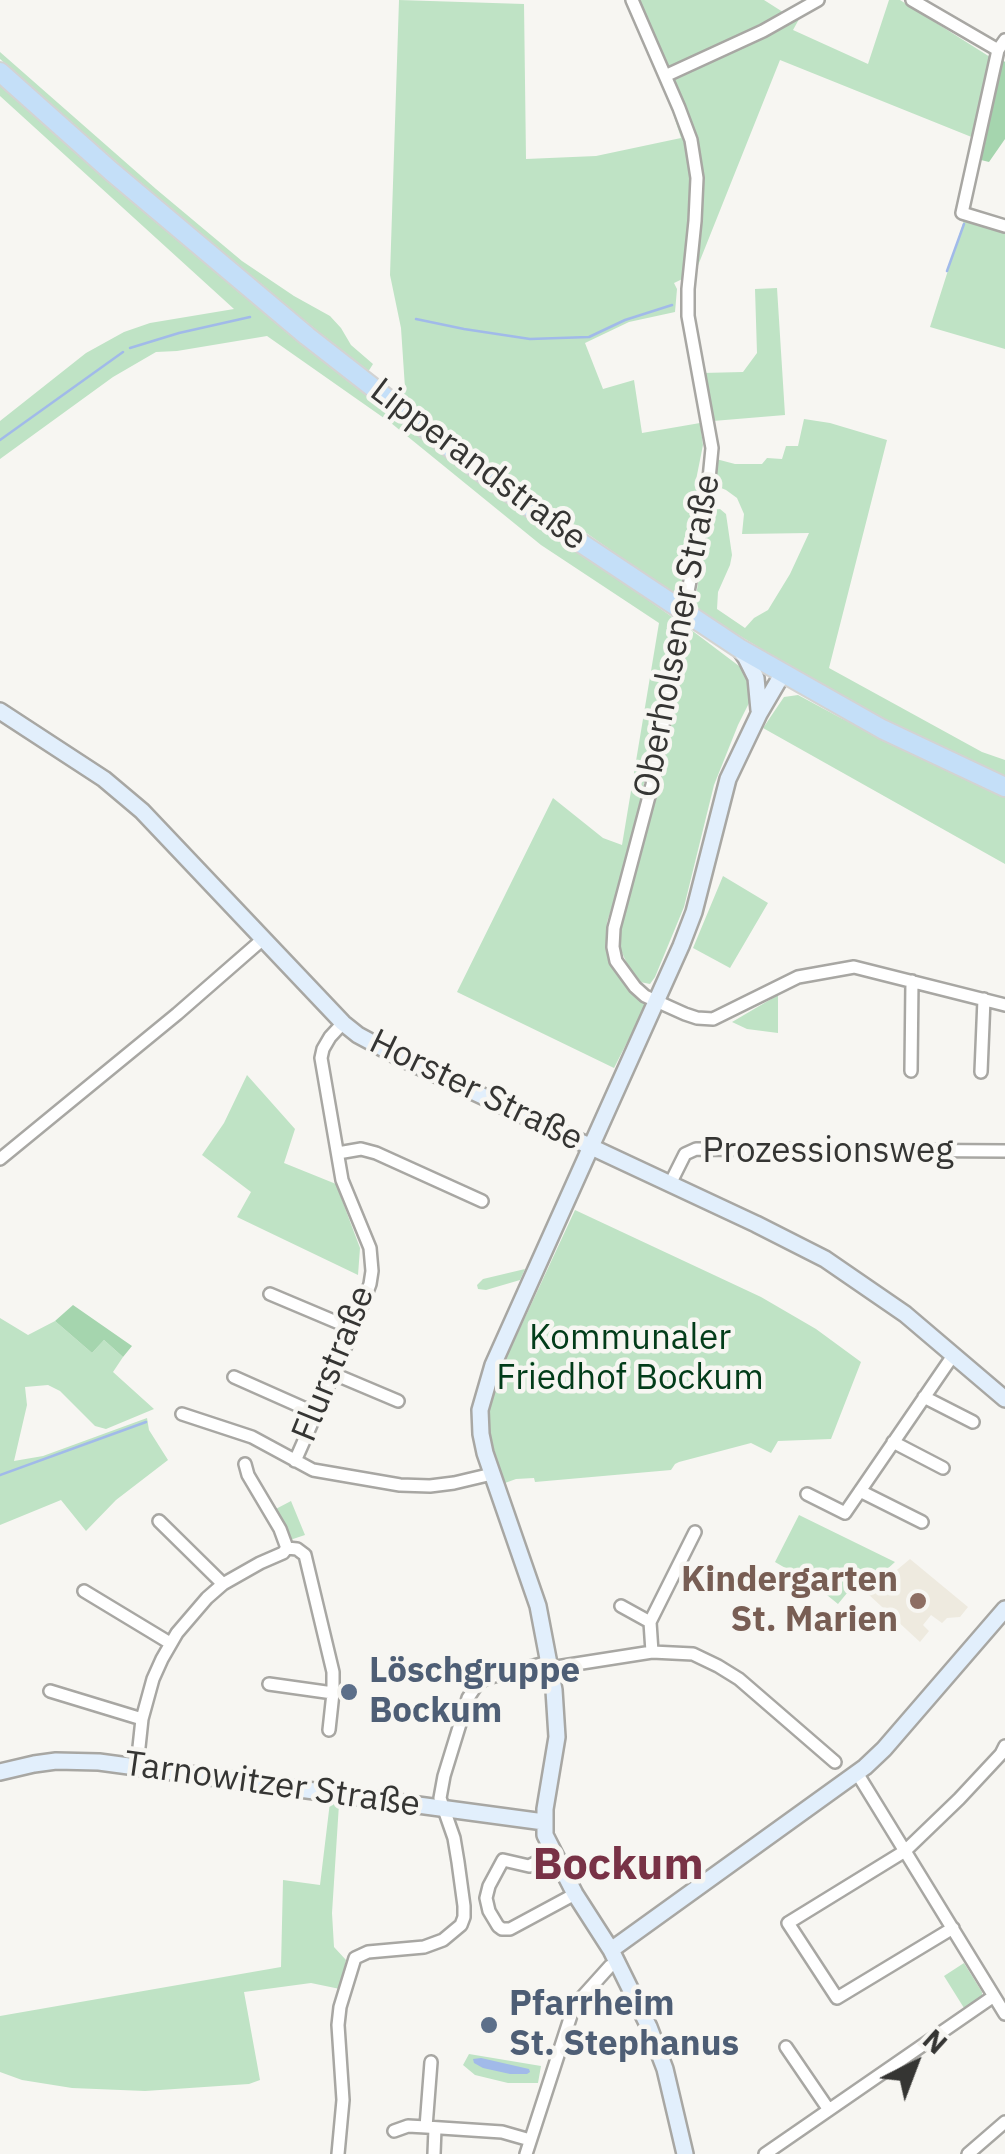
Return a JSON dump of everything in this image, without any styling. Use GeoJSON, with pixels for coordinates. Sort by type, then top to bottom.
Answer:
{"type":"FeatureCollection","features":[{"type":"Feature","properties":{"kind":"main road","name":"Lipperandstraße"},"geometry":{"type":"LineString","coordinates":[[0,72],[111,172],[307,336],[480,471],[739,648],[882,729],[1005,787]]}},
{"type":"Feature","properties":{"kind":"main road"},"geometry":{"type":"LineString","coordinates":[[739,648],[756,678],[758,714]]}},
{"type":"Feature","properties":{"kind":"main road","name":"Oberholsener Straße"},"geometry":{"type":"LineString","coordinates":[[544,1822],[557,1736],[550,1665],[538,1606],[481,1434],[482,1396],[658,1002],[694,912],[728,779],[758,714],[783,674]]}},
{"type":"Feature","properties":{"kind":"main road","name":"Horster Straße"},"geometry":{"type":"LineString","coordinates":[[0,710],[127,798],[343,1023],[376,1046],[825,1259],[884,1297],[1005,1399]]}},
{"type":"Feature","properties":{"kind":"main road"},"geometry":{"type":"LineString","coordinates":[[614,1956],[884,1749],[1005,1609]]}},
{"type":"Feature","properties":{"kind":"main road","name":"Tarnowitzer Straße"},"geometry":{"type":"LineString","coordinates":[[0,1772],[56,1761],[137,1766],[544,1822]]}},
{"type":"Feature","properties":{"kind":"main road"},"geometry":{"type":"LineString","coordinates":[[544,1822],[553,1854],[614,1956],[661,2054],[685,2154]]}},
{"type":"Feature","properties":{"kind":"street","name":"Oberholsener Straße"},"geometry":{"type":"LineString","coordinates":[[632,0],[691,140],[697,198],[688,316],[712,448],[652,785],[614,928],[616,961],[634,987],[658,1002]]}},
{"type":"Feature","properties":{"kind":"street"},"geometry":{"type":"LineString","coordinates":[[665,76],[764,31],[818,0]]}},
{"type":"Feature","properties":{"kind":"street"},"geometry":{"type":"LineString","coordinates":[[912,0],[1002,45],[962,213],[1005,226]]}},
{"type":"Feature","properties":{"kind":"street"},"geometry":{"type":"LineString","coordinates":[[0,1159],[263,938]]}},
{"type":"Feature","properties":{"kind":"street"},"geometry":{"type":"LineString","coordinates":[[658,1002],[697,1018],[713,1019],[781,984],[822,971],[854,967],[1005,1004]]}},
{"type":"Feature","properties":{"kind":"street"},"geometry":{"type":"LineString","coordinates":[[911,1070],[912,980]]}},
{"type":"Feature","properties":{"kind":"street"},"geometry":{"type":"LineString","coordinates":[[981,1072],[984,999]]}},
{"type":"Feature","properties":{"kind":"street","name":"Flurstraße"},"geometry":{"type":"LineString","coordinates":[[295,1461],[353,1329],[372,1271],[370,1248],[342,1180],[321,1058],[330,1038],[343,1023]]}},
{"type":"Feature","properties":{"kind":"street"},"geometry":{"type":"LineString","coordinates":[[338,1153],[361,1149],[376,1153],[482,1201]]}},
{"type":"Feature","properties":{"kind":"street","name":"Prozessionsweg"},"geometry":{"type":"LineString","coordinates":[[670,1184],[685,1154],[696,1149],[1005,1152]]}},
{"type":"Feature","properties":{"kind":"street"},"geometry":{"type":"LineString","coordinates":[[270,1294],[353,1329]]}},
{"type":"Feature","properties":{"kind":"street"},"geometry":{"type":"LineString","coordinates":[[807,1494],[845,1513],[954,1354]]}},
{"type":"Feature","properties":{"kind":"street"},"geometry":{"type":"LineString","coordinates":[[334,1374],[398,1400]]}},
{"type":"Feature","properties":{"kind":"street"},"geometry":{"type":"LineString","coordinates":[[234,1377],[315,1413]]}},
{"type":"Feature","properties":{"kind":"street"},"geometry":{"type":"LineString","coordinates":[[924,1398],[973,1422]]}},
{"type":"Feature","properties":{"kind":"street"},"geometry":{"type":"LineString","coordinates":[[182,1414],[252,1436],[314,1470],[400,1485],[430,1486],[492,1474]]}},
{"type":"Feature","properties":{"kind":"street"},"geometry":{"type":"LineString","coordinates":[[893,1442],[943,1468]]}},
{"type":"Feature","properties":{"kind":"street"},"geometry":{"type":"LineString","coordinates":[[245,1464],[287,1548]]}},
{"type":"Feature","properties":{"kind":"street"},"geometry":{"type":"LineString","coordinates":[[860,1491],[922,1522]]}},
{"type":"Feature","properties":{"kind":"street"},"geometry":{"type":"LineString","coordinates":[[158,1521],[223,1584]]}},
{"type":"Feature","properties":{"kind":"street"},"geometry":{"type":"LineString","coordinates":[[652,1652],[650,1622],[695,1532]]}},
{"type":"Feature","properties":{"kind":"street"},"geometry":{"type":"LineString","coordinates":[[137,1766],[142,1719],[170,1644],[192,1614],[223,1584],[287,1548]]}},
{"type":"Feature","properties":{"kind":"street"},"geometry":{"type":"LineString","coordinates":[[287,1548],[305,1555],[333,1672],[329,1730]]}},
{"type":"Feature","properties":{"kind":"street"},"geometry":{"type":"LineString","coordinates":[[84,1591],[170,1644]]}},
{"type":"Feature","properties":{"kind":"street"},"geometry":{"type":"LineString","coordinates":[[621,1606],[650,1622]]}},
{"type":"Feature","properties":{"kind":"street"},"geometry":{"type":"LineString","coordinates":[[338,2154],[343,2100],[338,2025],[355,1958],[368,1952],[424,1947],[443,1940],[464,1917],[454,1838],[440,1798],[444,1776],[478,1683],[550,1665],[652,1652],[693,1654],[738,1679],[835,1762]]}},
{"type":"Feature","properties":{"kind":"street"},"geometry":{"type":"LineString","coordinates":[[269,1684],[334,1693]]}},
{"type":"Feature","properties":{"kind":"street"},"geometry":{"type":"LineString","coordinates":[[50,1691],[142,1719]]}},
{"type":"Feature","properties":{"kind":"street"},"geometry":{"type":"LineString","coordinates":[[953,1928],[837,1998],[788,1923],[906,1850],[959,1800],[1005,1746]]}},
{"type":"Feature","properties":{"kind":"street"},"geometry":{"type":"LineString","coordinates":[[856,1773],[1005,2014]]}},
{"type":"Feature","properties":{"kind":"street"},"geometry":{"type":"LineString","coordinates":[[553,1854],[529,1866],[502,1860],[489,1886],[489,1911],[498,1926],[510,1929],[575,1894]]}},
{"type":"Feature","properties":{"kind":"street"},"geometry":{"type":"LineString","coordinates":[[526,2154],[574,2006],[610,1966],[614,1956]]}},
{"type":"Feature","properties":{"kind":"street"},"geometry":{"type":"LineString","coordinates":[[765,2154],[994,1996]]}},
{"type":"Feature","properties":{"kind":"street"},"geometry":{"type":"LineString","coordinates":[[786,2047],[828,2110]]}},
{"type":"Feature","properties":{"kind":"street"},"geometry":{"type":"LineString","coordinates":[[431,2062],[434,2154]]}},
{"type":"Feature","properties":{"kind":"street"},"geometry":{"type":"LineString","coordinates":[[968,2154],[1005,2122]]}},
{"type":"Feature","properties":{"kind":"street"},"geometry":{"type":"LineString","coordinates":[[394,2131],[408,2126],[502,2132],[530,2140]]}},
{"type":"Feature","properties":{"kind":"shaded area","name":"Kindergarten St. Marien"},"geometry":{"type":"Polygon","coordinates":[[[910,1559],[968,1607],[960,1617],[947,1618],[942,1623],[931,1615],[923,1625],[929,1631],[920,1642],[868,1594],[910,1559]]]}},
{"type":"Feature","properties":{"kind":"green space"},"geometry":{"type":"Polygon","coordinates":[[[399,0],[524,4],[526,159],[596,156],[681,138],[662,80],[803,12],[793,30],[868,64],[889,0],[900,0],[990,57],[974,138],[780,60],[695,273],[674,283],[675,312],[629,322],[585,343],[603,389],[634,380],[642,433],[700,423],[703,445],[696,480],[703,484],[679,598],[403,399],[401,328],[390,275],[399,0]]]}},
{"type":"Feature","properties":{"kind":"green space"},"geometry":{"type":"Polygon","coordinates":[[[640,0],[764,0],[786,14],[670,69],[640,0]]]}},
{"type":"Feature","properties":{"kind":"green space"},"geometry":{"type":"Polygon","coordinates":[[[0,52],[242,261],[330,316],[351,345],[373,364],[368,372],[197,233],[0,59],[0,52]]]}},
{"type":"Feature","properties":{"kind":"green space"},"geometry":{"type":"Polygon","coordinates":[[[1000,57],[1005,62],[1005,139],[989,162],[977,159],[1000,57]]]}},
{"type":"Feature","properties":{"kind":"green space"},"geometry":{"type":"Polygon","coordinates":[[[0,83],[110,182],[261,308],[499,495],[675,619],[632,846],[607,922],[606,948],[611,964],[646,1005],[614,1068],[457,992],[553,798],[603,838],[622,845],[659,623],[541,545],[391,423],[267,336],[156,352],[113,377],[0,459],[0,421],[86,353],[150,323],[234,309],[0,96],[0,83]]]}},
{"type":"Feature","properties":{"kind":"green space"},"geometry":{"type":"Polygon","coordinates":[[[965,217],[1005,228],[1005,349],[930,327],[965,217]]]}},
{"type":"Feature","properties":{"kind":"green space"},"geometry":{"type":"Polygon","coordinates":[[[777,288],[785,415],[713,421],[702,373],[743,372],[757,353],[755,289],[777,288]]]}},
{"type":"Feature","properties":{"kind":"green space"},"geometry":{"type":"Polygon","coordinates":[[[804,419],[887,440],[829,668],[982,752],[1005,760],[1005,779],[909,734],[694,608],[710,510],[720,509],[726,514],[732,555],[718,592],[717,609],[745,628],[768,610],[790,574],[809,533],[742,534],[744,514],[737,498],[714,485],[713,479],[716,459],[762,464],[767,458],[782,459],[786,446],[798,446],[804,419]]]}},
{"type":"Feature","properties":{"kind":"green space"},"geometry":{"type":"Polygon","coordinates":[[[690,629],[743,669],[753,695],[714,785],[684,907],[650,984],[640,982],[630,970],[617,942],[690,629]]]}},
{"type":"Feature","properties":{"kind":"green space"},"geometry":{"type":"Polygon","coordinates":[[[798,695],[1005,795],[1005,864],[763,728],[784,697],[798,695]]]}},
{"type":"Feature","properties":{"kind":"green space"},"geometry":{"type":"Polygon","coordinates":[[[723,876],[768,903],[730,968],[693,948],[723,876]]]}},
{"type":"Feature","properties":{"kind":"green space"},"geometry":{"type":"Polygon","coordinates":[[[778,995],[778,1033],[747,1029],[732,1022],[778,995]]]}},
{"type":"Feature","properties":{"kind":"green space"},"geometry":{"type":"Polygon","coordinates":[[[247,1075],[295,1129],[284,1163],[336,1184],[360,1248],[358,1275],[237,1217],[251,1192],[202,1155],[224,1123],[247,1075]]]}},
{"type":"Feature","properties":{"kind":"green space","name":"Kommunaler Friedhof Bockum"},"geometry":{"type":"Polygon","coordinates":[[[575,1210],[761,1297],[816,1329],[861,1362],[831,1439],[778,1441],[771,1453],[751,1443],[679,1462],[671,1470],[535,1482],[534,1478],[516,1479],[505,1483],[490,1438],[490,1405],[503,1365],[575,1210]]]}},
{"type":"Feature","properties":{"kind":"green space"},"geometry":{"type":"Polygon","coordinates":[[[525,1269],[520,1280],[478,1289],[483,1279],[525,1269]]]}},
{"type":"Feature","properties":{"kind":"green space"},"geometry":{"type":"Polygon","coordinates":[[[73,1305],[132,1346],[123,1357],[104,1340],[92,1353],[55,1321],[73,1305]]]}},
{"type":"Feature","properties":{"kind":"green space"},"geometry":{"type":"Polygon","coordinates":[[[0,1318],[28,1335],[55,1321],[92,1353],[104,1340],[123,1357],[113,1372],[154,1409],[106,1429],[95,1426],[60,1391],[48,1385],[25,1387],[27,1405],[14,1461],[43,1456],[147,1418],[149,1430],[168,1460],[116,1500],[86,1531],[61,1500],[0,1525],[0,1318]]]}},
{"type":"Feature","properties":{"kind":"green space"},"geometry":{"type":"Polygon","coordinates":[[[291,1501],[305,1535],[290,1540],[272,1511],[291,1501]]]}},
{"type":"Feature","properties":{"kind":"green space"},"geometry":{"type":"Polygon","coordinates":[[[799,1515],[895,1562],[857,1591],[852,1587],[838,1604],[796,1570],[794,1573],[775,1562],[799,1515]]]}},
{"type":"Feature","properties":{"kind":"green space"},"geometry":{"type":"Polygon","coordinates":[[[330,1802],[339,1804],[332,1913],[334,1947],[346,1960],[340,1989],[311,1983],[244,1992],[260,2080],[145,2091],[72,2088],[22,2080],[0,2072],[0,2016],[281,1967],[283,1880],[320,1885],[330,1802]]]}},
{"type":"Feature","properties":{"kind":"green space"},"geometry":{"type":"Polygon","coordinates":[[[964,1963],[982,1996],[964,2008],[944,1976],[964,1963]]]}},
{"type":"Feature","properties":{"kind":"green space"},"geometry":{"type":"Polygon","coordinates":[[[469,2054],[541,2066],[538,2083],[508,2083],[475,2075],[463,2065],[469,2054]]]}},
{"type":"Feature","properties":{"kind":"water"},"geometry":{"type":"Polygon","coordinates":[[[473,2059],[530,2072],[510,2074],[483,2068],[473,2059]]]}},
{"type":"Feature","properties":{"kind":"waterway"},"geometry":{"type":"LineString","coordinates":[[947,271],[964,224]]}},
{"type":"Feature","properties":{"kind":"waterway"},"geometry":{"type":"LineString","coordinates":[[416,319],[530,339],[589,337],[672,305]]}},
{"type":"Feature","properties":{"kind":"waterway"},"geometry":{"type":"LineString","coordinates":[[130,348],[250,317]]}},
{"type":"Feature","properties":{"kind":"waterway"},"geometry":{"type":"LineString","coordinates":[[0,440],[123,352]]}},
{"type":"Feature","properties":{"kind":"waterway"},"geometry":{"type":"LineString","coordinates":[[0,1475],[146,1422]]}},
{"type":"Feature","properties":{"kind":"place","name":"Kindergarten St. Marien"},"geometry":{"type":"Point","coordinates":[918,1601]}},
{"type":"Feature","properties":{"kind":"place","name":"Löschgruppe Bockum"},"geometry":{"type":"Point","coordinates":[349,1692]}},
{"type":"Feature","properties":{"kind":"place","name":"Pfarrheim St. Stephanus"},"geometry":{"type":"Point","coordinates":[489,2025]}},
{"type":"Feature","properties":{"kind":"district","name":"Bockum"},"geometry":{"type":"Point","coordinates":[618,1866]}}]}
